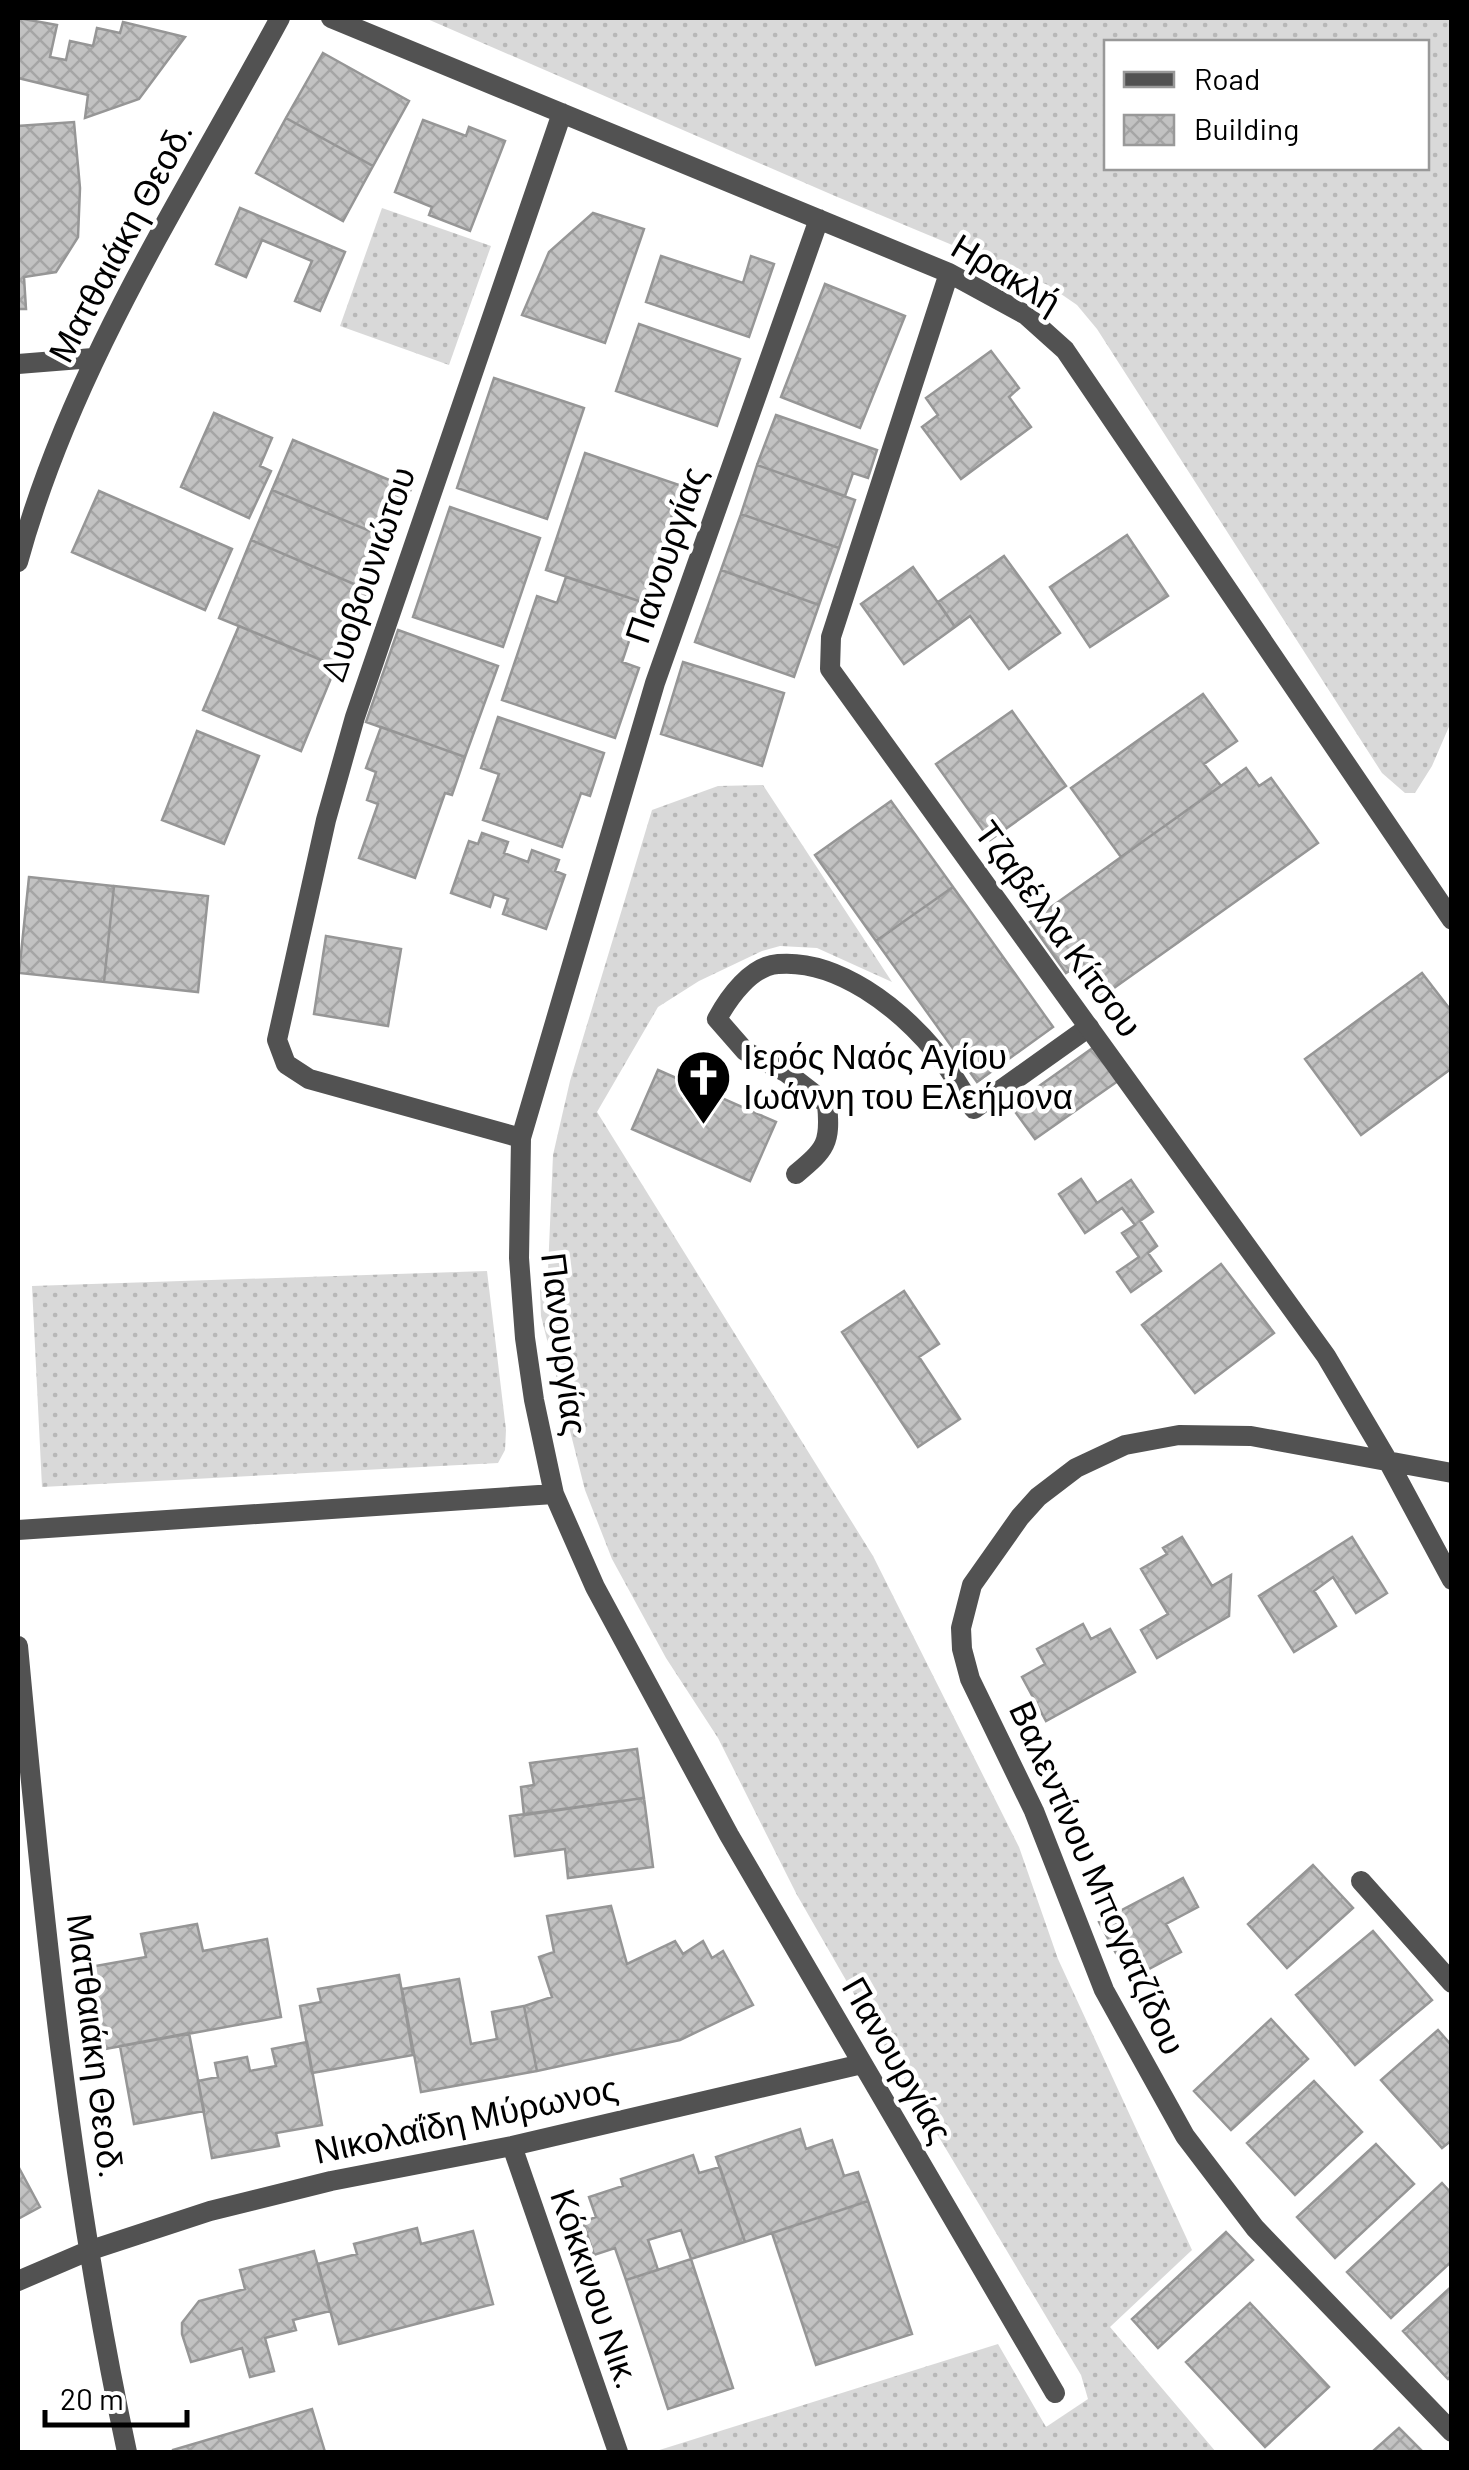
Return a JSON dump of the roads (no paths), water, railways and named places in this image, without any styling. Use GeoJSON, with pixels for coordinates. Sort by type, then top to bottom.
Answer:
{"type":"FeatureCollection","features":[{"type":"Feature","properties":{"kind":"street","name":"Ματθαιάκη Θεοδ."},"geometry":{"type":"LineString","coordinates":[[18,562],[57,442],[93,358],[130,284],[280,18]]}},
{"type":"Feature","properties":{"kind":"street","name":"Ηρακλή"},"geometry":{"type":"LineString","coordinates":[[331,18],[949,274],[1026,314],[1065,350],[1452,920]]}},
{"type":"Feature","properties":{"kind":"street","name":"Δυοβουνιώτου"},"geometry":{"type":"LineString","coordinates":[[521,1138],[309,1080],[286,1064],[277,1040],[326,820],[354,717],[562,113]]}},
{"type":"Feature","properties":{"kind":"street","name":"Πανουργίας"},"geometry":{"type":"LineString","coordinates":[[818,219],[655,683],[521,1138],[521,1290],[534,1400],[554,1494],[573,1543],[729,1834],[1055,2393]]}},
{"type":"Feature","properties":{"kind":"street","name":"Τζαβέλλα Κίτσου"},"geometry":{"type":"LineString","coordinates":[[949,274],[831,637],[830,669],[1326,1356],[1452,1580]]}},
{"type":"Feature","properties":{"kind":"street"},"geometry":{"type":"LineString","coordinates":[[18,364],[93,358]]}},
{"type":"Feature","properties":{"kind":"street"},"geometry":{"type":"LineString","coordinates":[[796,1174],[822,1152],[830,1131],[827,1104],[788,1073],[745,1051],[717,1019],[729,998],[752,976],[775,964],[808,967],[877,994],[936,1052],[974,1109],[1089,1027]]}},
{"type":"Feature","properties":{"kind":"street","name":"Βαλεντίνου Μπογατζίδου"},"geometry":{"type":"LineString","coordinates":[[1388,1461],[1251,1436],[1207,1434],[1156,1438],[1099,1456],[1076,1468],[1038,1498],[986,1563],[972,1585],[963,1611],[961,1637],[964,1662],[1034,1811],[1104,1990],[1185,2136],[1256,2228],[1452,2432]]}},
{"type":"Feature","properties":{"kind":"street"},"geometry":{"type":"LineString","coordinates":[[1388,1461],[1452,1473]]}},
{"type":"Feature","properties":{"kind":"street"},"geometry":{"type":"LineString","coordinates":[[18,1530],[554,1494]]}},
{"type":"Feature","properties":{"kind":"street","name":"Ματθαιάκη Θεοδ."},"geometry":{"type":"LineString","coordinates":[[18,1646],[46,1920],[88,2252],[128,2452]]}},
{"type":"Feature","properties":{"kind":"street"},"geometry":{"type":"LineString","coordinates":[[1360,1880],[1452,1983]]}},
{"type":"Feature","properties":{"kind":"street","name":"Νικολαΐδη Μύρωνος"},"geometry":{"type":"LineString","coordinates":[[18,2282],[179,2220],[265,2197],[512,2146],[862,2064]]}},
{"type":"Feature","properties":{"kind":"street","name":"Κόκκινου Νικ."},"geometry":{"type":"LineString","coordinates":[[512,2146],[618,2452]]}},
{"type":"Feature","properties":{"kind":"place","name":"Ιερός Ναός Αγίου Ιωάννη του Ελεήμονα"},"geometry":{"type":"Point","coordinates":[704,1126]}}]}
